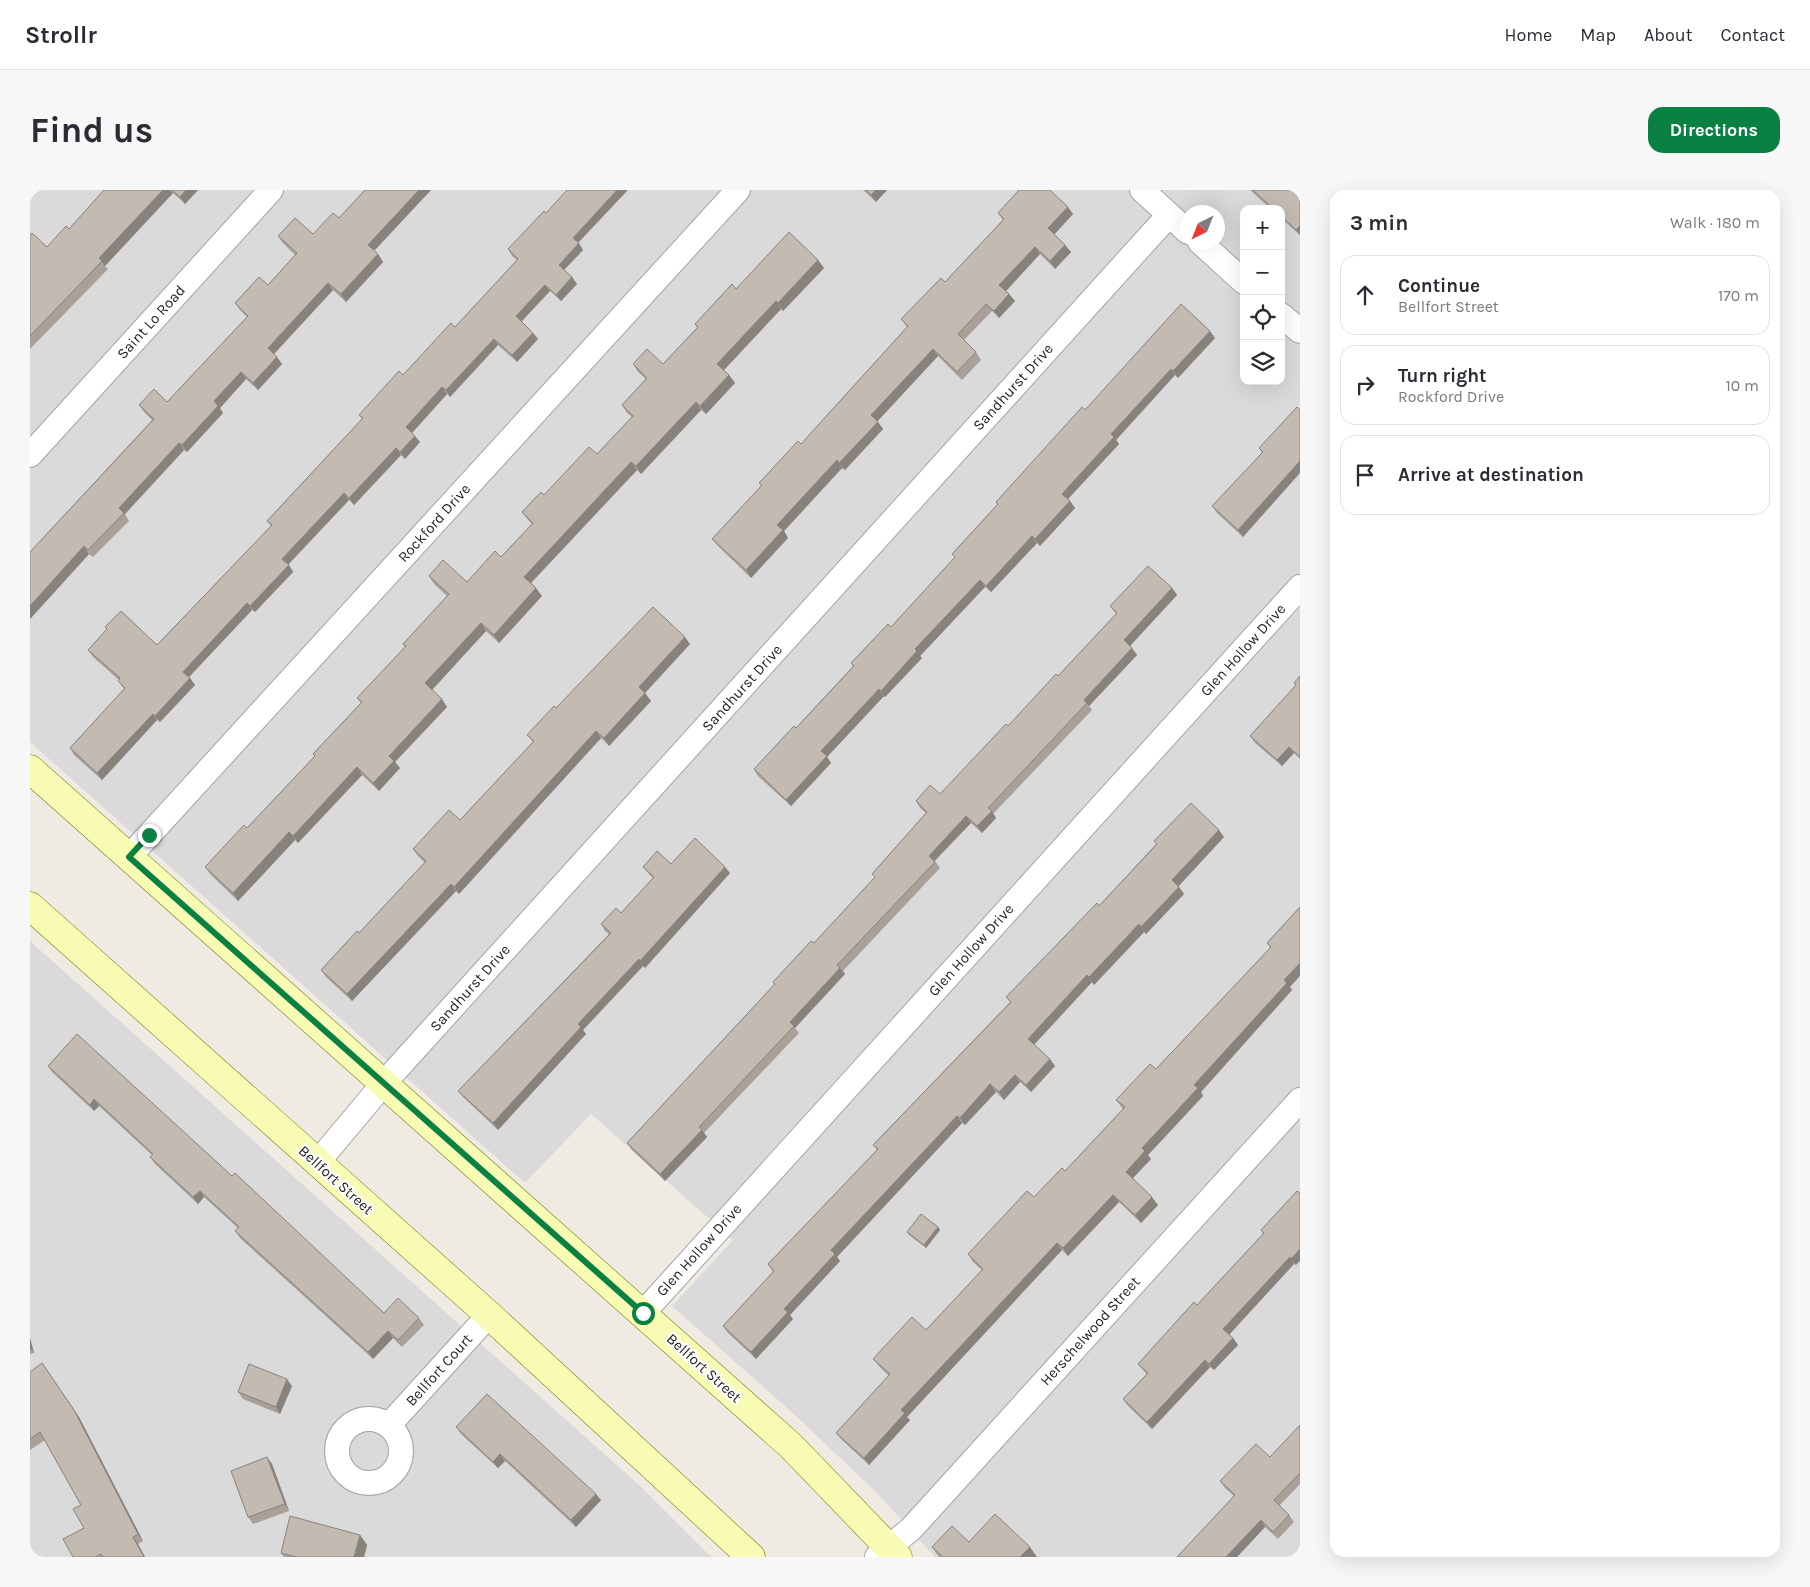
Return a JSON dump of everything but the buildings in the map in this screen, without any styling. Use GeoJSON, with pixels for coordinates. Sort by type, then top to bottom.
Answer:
{"type":"FeatureCollection","features":[{"type":"Feature","properties":{"kind":"main road","name":"Bellfort Street"},"geometry":{"type":"LineString","coordinates":[[30,770],[791,1446],[889,1554]]}},
{"type":"Feature","properties":{"kind":"main road","name":"Bellfort Street"},"geometry":{"type":"LineString","coordinates":[[30,906],[488,1315],[751,1557]]}},
{"type":"Feature","properties":{"kind":"street","name":"Saint Lo Road"},"geometry":{"type":"LineString","coordinates":[[30,455],[271,190]]}},
{"type":"Feature","properties":{"kind":"street","name":"Rockford Drive"},"geometry":{"type":"LineString","coordinates":[[129,857],[738,190]]}},
{"type":"Feature","properties":{"kind":"street"},"geometry":{"type":"LineString","coordinates":[[1142,190],[1180,225]]}},
{"type":"Feature","properties":{"kind":"street","name":"Sandhurst Drive"},"geometry":{"type":"LineString","coordinates":[[317,1163],[384,1083],[1169,215]]}},
{"type":"Feature","properties":{"kind":"street"},"geometry":{"type":"LineString","coordinates":[[1209,250],[1240,278]]}},
{"type":"Feature","properties":{"kind":"street"},"geometry":{"type":"LineString","coordinates":[[1285,319],[1300,332]]}},
{"type":"Feature","properties":{"kind":"street","name":"Glen Hollow Drive"},"geometry":{"type":"LineString","coordinates":[[643,1313],[1300,587]]}},
{"type":"Feature","properties":{"kind":"street","name":"Herschelwood Street"},"geometry":{"type":"LineString","coordinates":[[889,1554],[1300,1100]]}},
{"type":"Feature","properties":{"kind":"street","name":"Bellfort Court"},"geometry":{"type":"LineString","coordinates":[[389,1425],[488,1315]]}},
{"type":"Feature","properties":{"kind":"shaded area"},"geometry":{"type":"Polygon","coordinates":[[[33,190],[1300,190],[1300,1557],[935,1557],[877,1493],[796,1416],[672,1306],[733,1240],[591,1114],[525,1183],[30,742],[30,194],[33,190]]]}},
{"type":"Feature","properties":{"kind":"shaded area"},"geometry":{"type":"Polygon","coordinates":[[[30,941],[639,1485],[711,1557],[30,1557],[30,941]]]}},
{"type":"Feature","properties":{"kind":"route"},"geometry":{"type":"LineString","coordinates":[[149,835],[129,857],[643,1313]]}}]}
